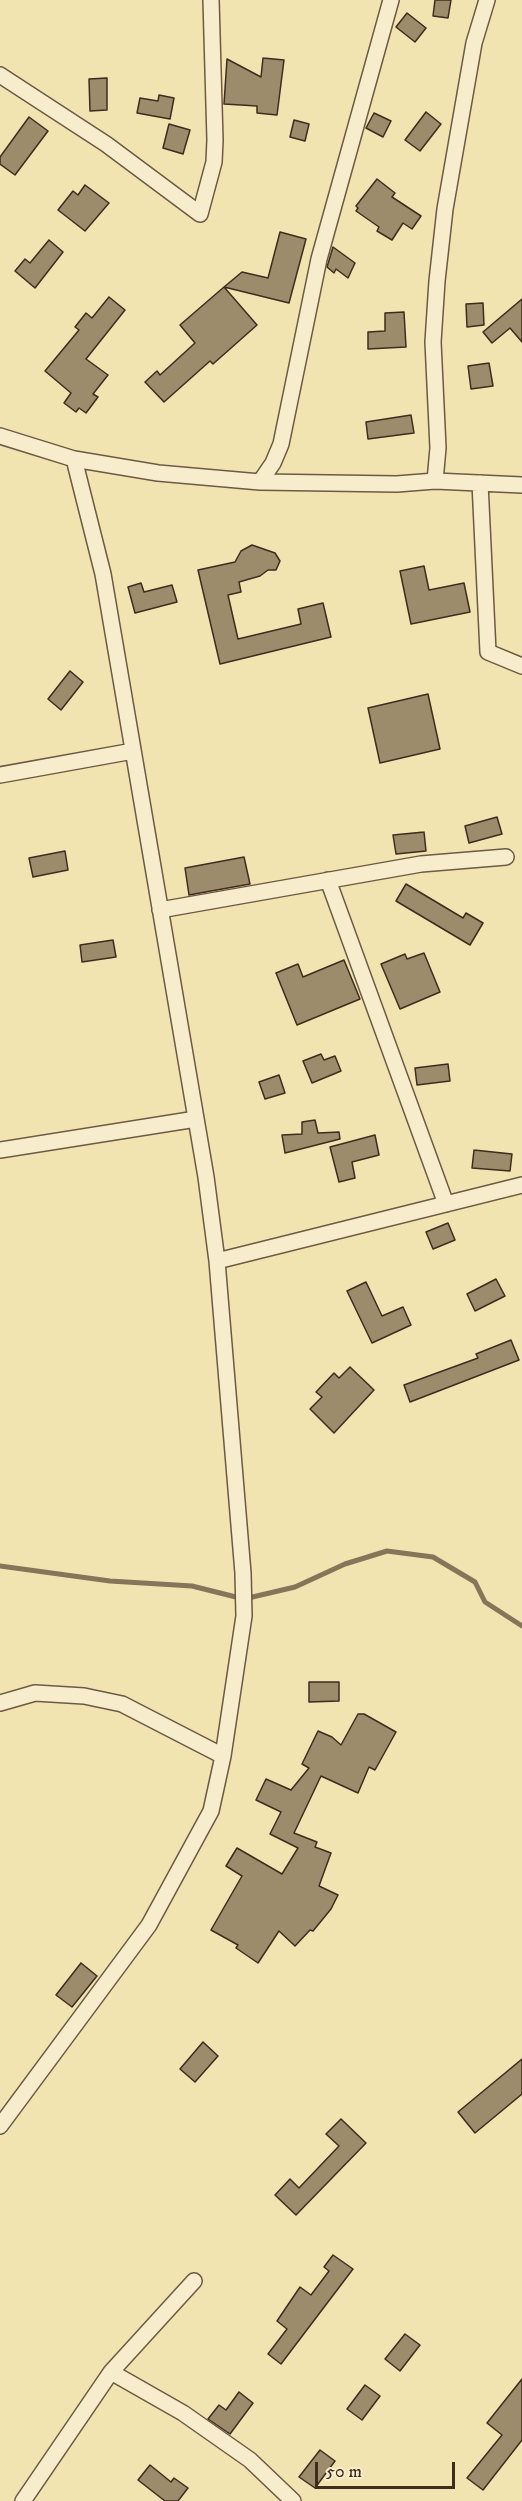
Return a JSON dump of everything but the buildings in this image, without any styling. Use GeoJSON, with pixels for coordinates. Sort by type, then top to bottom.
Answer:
{"type":"FeatureCollection","features":[{"type":"Feature","properties":{"kind":"street"},"geometry":{"type":"LineString","coordinates":[[0,75],[106,144],[200,214],[214,162],[211,0]]}},
{"type":"Feature","properties":{"kind":"street"},"geometry":{"type":"LineString","coordinates":[[260,482],[273,463],[281,444],[318,259],[392,0]]}},
{"type":"Feature","properties":{"kind":"street"},"geometry":{"type":"LineString","coordinates":[[435,481],[438,448],[433,342],[437,281],[445,209],[474,43],[487,0]]}},
{"type":"Feature","properties":{"kind":"street"},"geometry":{"type":"LineString","coordinates":[[0,436],[74,459],[118,468],[260,482],[397,484],[435,481],[522,486]]}},
{"type":"Feature","properties":{"kind":"street"},"geometry":{"type":"LineString","coordinates":[[0,2126],[149,1925],[211,1811],[223,1756],[244,1616],[243,1573],[217,1262],[196,1119],[103,574],[74,459]]}},
{"type":"Feature","properties":{"kind":"street"},"geometry":{"type":"LineString","coordinates":[[480,483],[488,652],[522,666]]}},
{"type":"Feature","properties":{"kind":"street"},"geometry":{"type":"LineString","coordinates":[[0,775],[133,751]]}},
{"type":"Feature","properties":{"kind":"street"},"geometry":{"type":"LineString","coordinates":[[160,910],[421,864],[506,857]]}},
{"type":"Feature","properties":{"kind":"street"},"geometry":{"type":"LineString","coordinates":[[328,880],[446,1204]]}},
{"type":"Feature","properties":{"kind":"street"},"geometry":{"type":"LineString","coordinates":[[0,1149],[196,1119]]}},
{"type":"Feature","properties":{"kind":"street"},"geometry":{"type":"LineString","coordinates":[[217,1262],[522,1185]]}},
{"type":"Feature","properties":{"kind":"street"},"geometry":{"type":"LineString","coordinates":[[0,1703],[34,1693],[84,1696],[122,1704],[223,1756]]}},
{"type":"Feature","properties":{"kind":"street"},"geometry":{"type":"LineString","coordinates":[[23,2501],[111,2372],[194,2281]]}},
{"type":"Feature","properties":{"kind":"street"},"geometry":{"type":"LineString","coordinates":[[111,2372],[183,2413],[231,2446],[250,2460],[293,2501]]}},
{"type":"Feature","properties":{"kind":"waterway"},"geometry":{"type":"LineString","coordinates":[[0,1566],[110,1581],[192,1586],[244,1599],[295,1587],[345,1564],[387,1551],[433,1557],[475,1582],[485,1602],[522,1626]]}}]}
